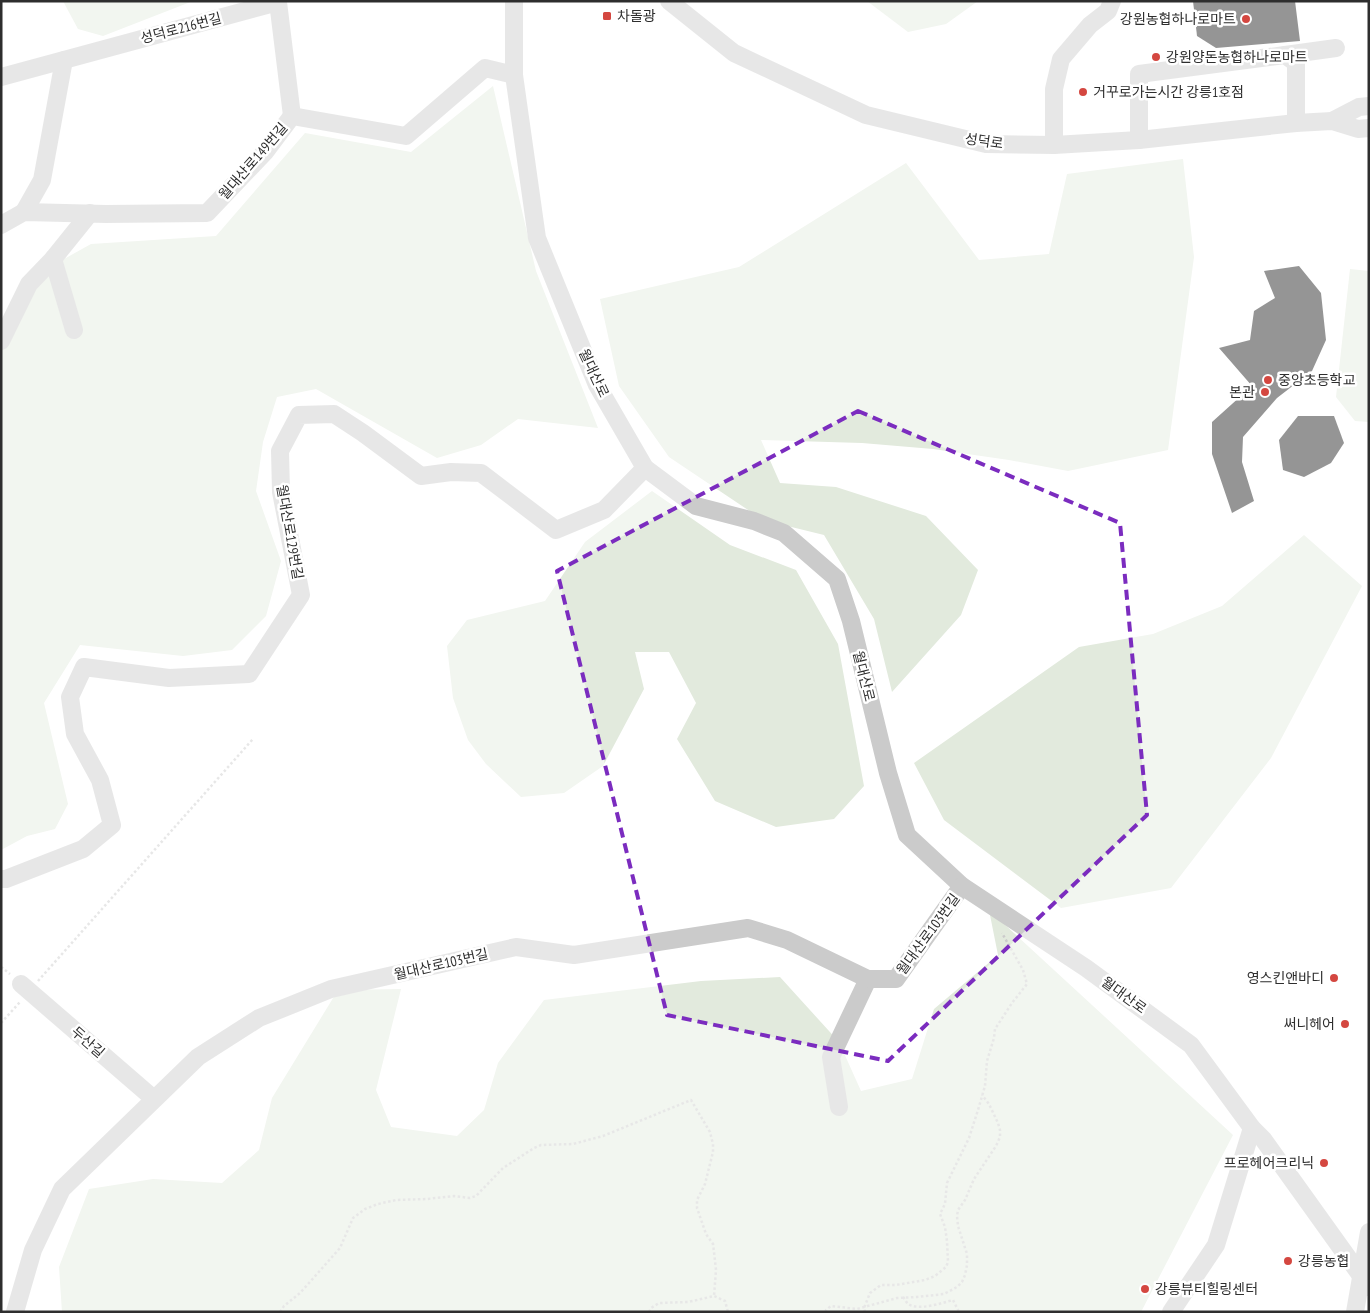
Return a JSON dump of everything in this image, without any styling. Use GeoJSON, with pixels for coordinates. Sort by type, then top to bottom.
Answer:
{"type":"FeatureCollection","features":[{"type":"Feature","properties":{"kind":"street","name":"월대산로"},"geometry":{"type":"LineString","coordinates":[[514,1],[514,75],[537,238],[597,385],[645,468],[696,506],[754,521],[784,533],[837,579],[851,621],[888,773],[907,835],[962,886],[1086,968],[1191,1045],[1252,1128],[1263,1139],[1366,1281]]}},
{"type":"Feature","properties":{"kind":"street","name":"성덕로"},"geometry":{"type":"LineString","coordinates":[[669,1],[734,53],[866,115],[986,144],[1054,145],[1140,140],[1296,123],[1332,121]]}},
{"type":"Feature","properties":{"kind":"street"},"geometry":{"type":"LineString","coordinates":[[1054,145],[1054,89],[1061,59],[1090,25],[1108,11],[1112,1]]}},
{"type":"Feature","properties":{"kind":"street","name":"성덕로216번길"},"geometry":{"type":"LineString","coordinates":[[1,77],[278,2],[292,116]]}},
{"type":"Feature","properties":{"kind":"street"},"geometry":{"type":"LineString","coordinates":[[1140,140],[1139,74],[1336,48]]}},
{"type":"Feature","properties":{"kind":"street"},"geometry":{"type":"LineString","coordinates":[[1285,55],[1296,63],[1296,123]]}},
{"type":"Feature","properties":{"kind":"street"},"geometry":{"type":"LineString","coordinates":[[24,212],[42,180],[64,60]]}},
{"type":"Feature","properties":{"kind":"street","name":"월대산로149번길"},"geometry":{"type":"LineString","coordinates":[[1,224],[24,212],[207,214],[265,152],[292,116],[406,136],[485,68],[514,75]]}},
{"type":"Feature","properties":{"kind":"street"},"geometry":{"type":"LineString","coordinates":[[1332,121],[1360,107],[1369,106]]}},
{"type":"Feature","properties":{"kind":"street"},"geometry":{"type":"LineString","coordinates":[[1332,121],[1358,129],[1369,128]]}},
{"type":"Feature","properties":{"kind":"street"},"geometry":{"type":"LineString","coordinates":[[1,342],[29,284],[90,213]]}},
{"type":"Feature","properties":{"kind":"street"},"geometry":{"type":"LineString","coordinates":[[52,259],[74,330]]}},
{"type":"Feature","properties":{"kind":"street","name":"월대산로129번길"},"geometry":{"type":"LineString","coordinates":[[1,879],[6,879],[83,849],[112,825],[100,780],[75,734],[70,697],[84,667],[169,678],[250,674],[301,595],[282,492],[280,451],[300,416],[334,414],[421,476],[451,472],[481,473],[556,530],[604,510],[645,468]]}},
{"type":"Feature","properties":{"kind":"street","name":"월대산로103번길"},"geometry":{"type":"LineString","coordinates":[[15,1312],[32,1250],[62,1189],[198,1057],[259,1018],[331,988],[516,947],[574,955],[748,928],[787,940],[868,979],[896,979],[962,886]]}},
{"type":"Feature","properties":{"kind":"street"},"geometry":{"type":"LineString","coordinates":[[839,1107],[831,1057],[868,979]]}},
{"type":"Feature","properties":{"kind":"street","name":"두산길"},"geometry":{"type":"LineString","coordinates":[[25,988],[154,1100]]}},
{"type":"Feature","properties":{"kind":"street"},"geometry":{"type":"LineString","coordinates":[[1171,1312],[1216,1245],[1252,1128]]}},
{"type":"Feature","properties":{"kind":"street"},"geometry":{"type":"LineString","coordinates":[[1355,1312],[1366,1281],[1369,1232]]}},
{"type":"Feature","properties":{"kind":"path"},"geometry":{"type":"LineString","coordinates":[[1,1023],[25,988],[253,739]]}},
{"type":"Feature","properties":{"kind":"path"},"geometry":{"type":"LineString","coordinates":[[865,1310],[870,1293],[881,1285],[896,1285],[925,1280],[936,1276],[946,1268],[948,1262],[945,1228],[940,1214],[945,1204],[947,1183],[969,1138],[985,1086],[987,1061],[995,1029],[1027,984],[1023,970],[1008,941],[994,922],[993,906]]}},
{"type":"Feature","properties":{"kind":"path"},"geometry":{"type":"LineString","coordinates":[[826,1312],[831,1306],[865,1310],[879,1302],[903,1297],[944,1294],[957,1287],[965,1275],[967,1266],[967,1254],[958,1226],[958,1210],[965,1200],[974,1179],[1000,1137],[998,1123],[982,1095]]}},
{"type":"Feature","properties":{"kind":"path"},"geometry":{"type":"LineString","coordinates":[[280,1312],[284,1306],[300,1293],[340,1248],[353,1218],[365,1208],[396,1200],[454,1196],[470,1198],[476,1196],[497,1173],[540,1145],[573,1144],[603,1136],[691,1100],[710,1132],[713,1144],[713,1152],[705,1184],[697,1200],[706,1234],[713,1244],[716,1270],[714,1296]]}},
{"type":"Feature","properties":{"kind":"path"},"geometry":{"type":"LineString","coordinates":[[649,1312],[651,1308],[659,1304],[688,1302],[714,1296],[725,1301],[728,1312]]}},
{"type":"Feature","properties":{"kind":"path"},"geometry":{"type":"LineString","coordinates":[[903,1297],[908,1304],[919,1307],[953,1300],[959,1312]]}},
{"type":"Feature","properties":{"kind":"highlighted area"},"geometry":{"type":"Polygon","coordinates":[[[858,411],[1120,523],[1147,815],[888,1061],[667,1015],[557,571],[858,411]]]}},
{"type":"Feature","properties":{"kind":"shaded area"},"geometry":{"type":"Polygon","coordinates":[[[63,1],[193,1],[103,36],[78,29],[63,1]]]}},
{"type":"Feature","properties":{"kind":"shaded area"},"geometry":{"type":"Polygon","coordinates":[[[867,1],[978,1],[946,24],[908,32],[867,1]]]}},
{"type":"Feature","properties":{"kind":"shaded area"},"geometry":{"type":"Polygon","coordinates":[[[493,86],[536,271],[598,428],[518,419],[481,445],[437,458],[316,389],[277,397],[263,442],[256,491],[281,561],[266,616],[232,650],[183,656],[80,645],[44,703],[68,804],[55,829],[27,836],[1,850],[1,330],[21,283],[91,244],[216,236],[305,133],[411,152],[493,86]]]}},
{"type":"Feature","properties":{"kind":"shaded area"},"geometry":{"type":"Polygon","coordinates":[[[1183,159],[1194,257],[1168,450],[1068,471],[933,449],[862,443],[761,440],[780,483],[836,487],[926,516],[978,570],[961,615],[892,692],[874,619],[824,535],[763,520],[669,457],[619,386],[600,299],[739,267],[906,163],[979,260],[1049,254],[1067,174],[1183,159]]]}},
{"type":"Feature","properties":{"kind":"shaded area"},"geometry":{"type":"Polygon","coordinates":[[[1350,269],[1369,271],[1369,422],[1355,421],[1336,397],[1350,269]]]}},
{"type":"Feature","properties":{"kind":"shaded area"},"geometry":{"type":"Polygon","coordinates":[[[652,491],[730,545],[796,570],[838,644],[864,786],[834,819],[776,827],[715,801],[677,739],[696,703],[669,652],[635,652],[644,689],[603,766],[564,793],[521,797],[486,764],[468,740],[453,698],[447,646],[467,620],[545,601],[585,542],[652,491]]]}},
{"type":"Feature","properties":{"kind":"shaded area"},"geometry":{"type":"Polygon","coordinates":[[[1304,535],[1362,586],[1271,758],[1171,888],[1061,908],[944,820],[914,763],[1079,647],[1153,634],[1222,606],[1304,535]]]}},
{"type":"Feature","properties":{"kind":"shaded area"},"geometry":{"type":"Polygon","coordinates":[[[989,910],[1233,1135],[1141,1312],[62,1312],[59,1267],[89,1189],[153,1179],[222,1183],[259,1150],[272,1098],[338,990],[401,989],[376,1090],[391,1127],[457,1136],[484,1110],[498,1063],[544,1000],[701,981],[780,977],[839,1042],[861,1091],[912,1079],[934,1009],[998,955],[989,910]]]}},
{"type":"Feature","properties":{"kind":"building","name":"강원농협하나로마트"},"geometry":{"type":"Polygon","coordinates":[[[1193,1],[1295,1],[1300,41],[1216,48],[1197,36],[1193,1]]]}},
{"type":"Feature","properties":{"kind":"building","name":"본관"},"geometry":{"type":"Polygon","coordinates":[[[1299,266],[1321,293],[1326,340],[1312,371],[1277,398],[1243,437],[1242,462],[1254,501],[1232,513],[1212,454],[1212,422],[1252,386],[1219,348],[1250,340],[1254,311],[1275,298],[1264,271],[1299,266]]]}},
{"type":"Feature","properties":{"kind":"building"},"geometry":{"type":"Polygon","coordinates":[[[1298,416],[1334,416],[1344,443],[1331,463],[1304,477],[1283,470],[1279,440],[1298,416]]]}},
{"type":"Feature","properties":{"kind":"place","name":"차돌광"},"geometry":{"type":"Point","coordinates":[607,16]}},
{"type":"Feature","properties":{"kind":"place","name":"강원농협하나로마트"},"geometry":{"type":"Point","coordinates":[1246,19]}},
{"type":"Feature","properties":{"kind":"place","name":"강원양돈농협하나로마트"},"geometry":{"type":"Point","coordinates":[1156,57]}},
{"type":"Feature","properties":{"kind":"place","name":"거꾸로가는시간 강릉1호점"},"geometry":{"type":"Point","coordinates":[1083,92]}},
{"type":"Feature","properties":{"kind":"place","name":"중앙초등학교"},"geometry":{"type":"Point","coordinates":[1268,380]}},
{"type":"Feature","properties":{"kind":"place","name":"본관"},"geometry":{"type":"Point","coordinates":[1265,392]}},
{"type":"Feature","properties":{"kind":"place","name":"영스킨앤바디"},"geometry":{"type":"Point","coordinates":[1334,978]}},
{"type":"Feature","properties":{"kind":"place","name":"써니헤어"},"geometry":{"type":"Point","coordinates":[1345,1024]}},
{"type":"Feature","properties":{"kind":"place","name":"프로헤어크리닉"},"geometry":{"type":"Point","coordinates":[1324,1163]}},
{"type":"Feature","properties":{"kind":"place","name":"강릉농협"},"geometry":{"type":"Point","coordinates":[1288,1261]}},
{"type":"Feature","properties":{"kind":"place","name":"강릉뷰티힐링센터"},"geometry":{"type":"Point","coordinates":[1145,1289]}}]}
